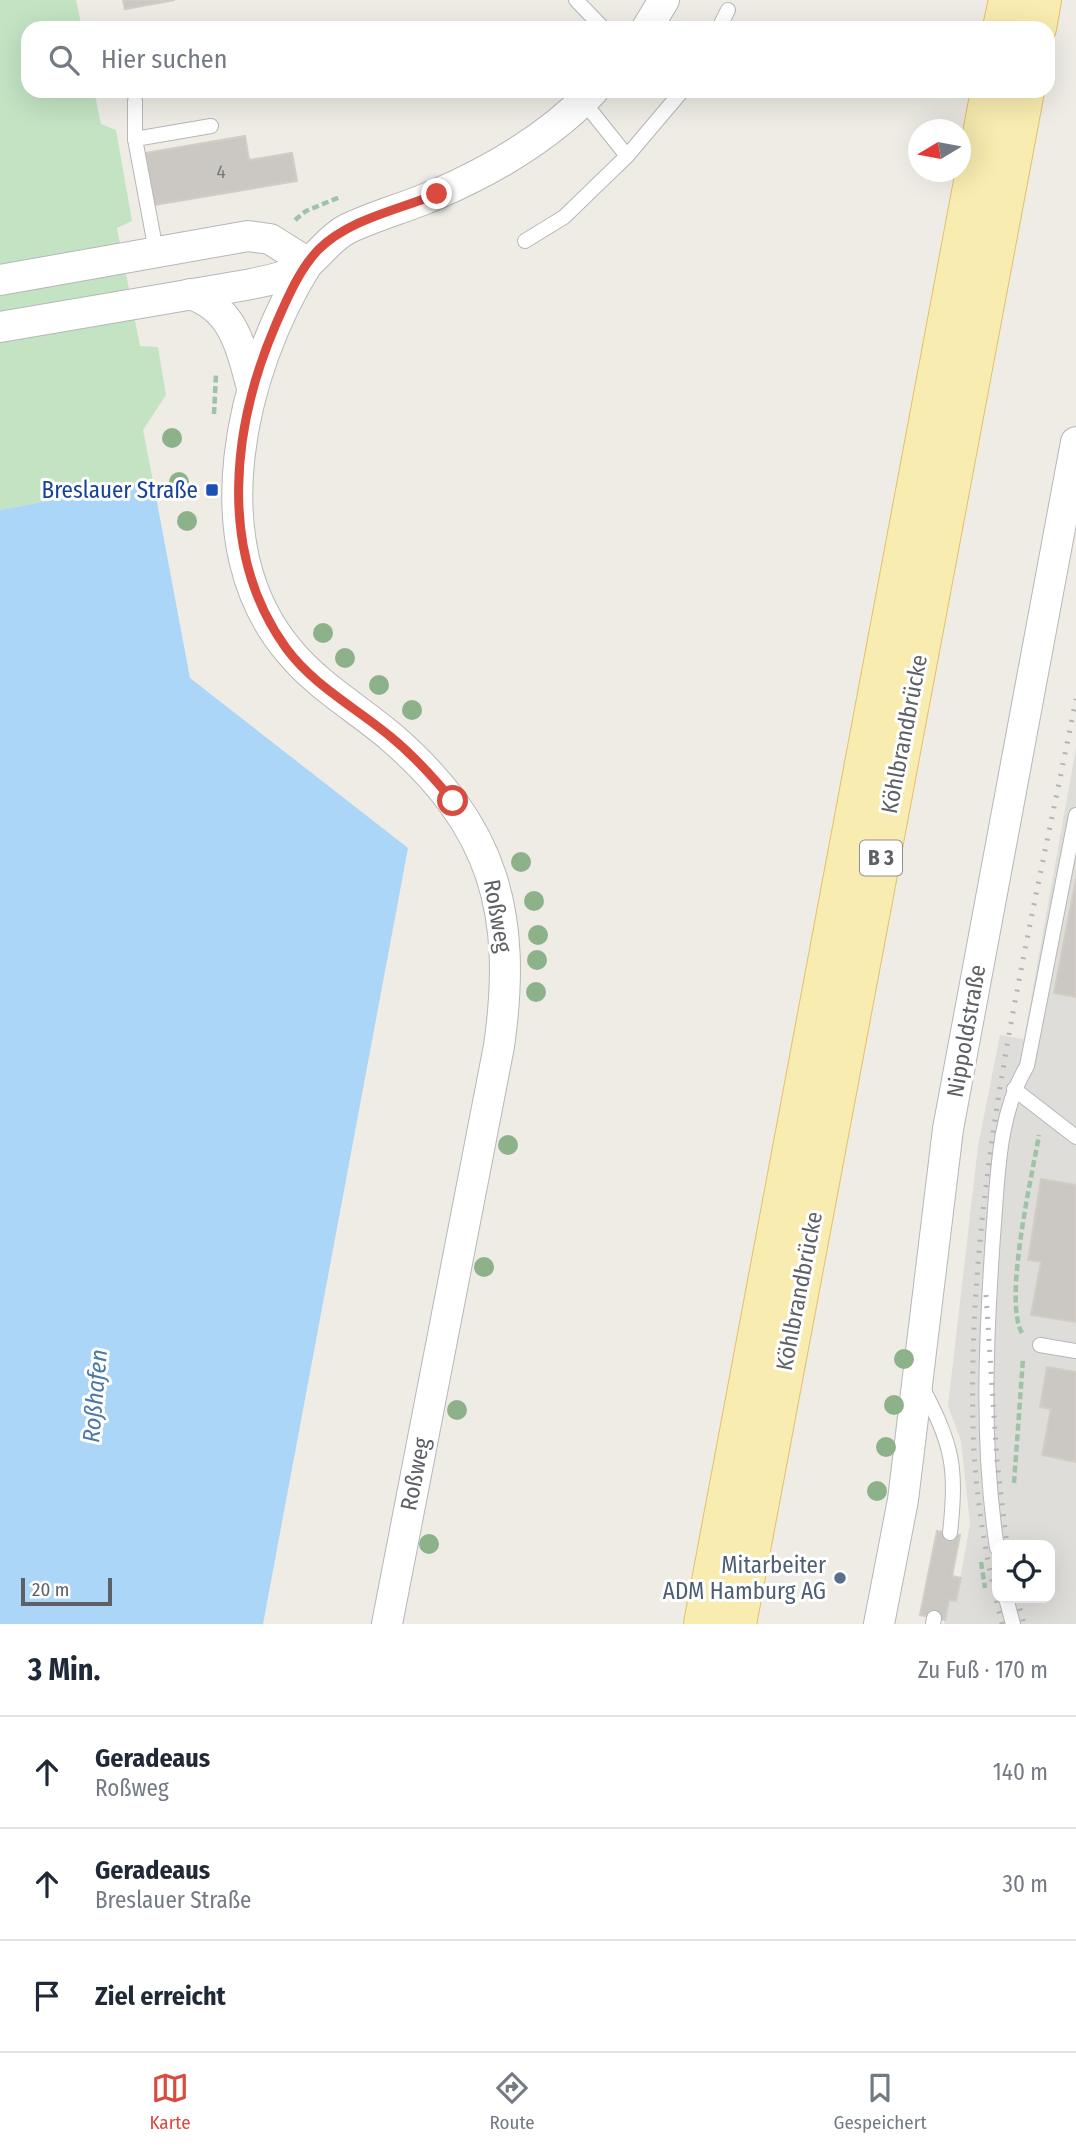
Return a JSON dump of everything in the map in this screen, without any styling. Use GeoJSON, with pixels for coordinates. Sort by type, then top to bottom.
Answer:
{"type":"FeatureCollection","features":[{"type":"Feature","properties":{"kind":"main road"},"geometry":{"type":"LineString","coordinates":[[1003,21],[1007,0]]}},
{"type":"Feature","properties":{"kind":"main road"},"geometry":{"type":"LineString","coordinates":[[1038,21],[1042,0]]}},
{"type":"Feature","properties":{"kind":"main road","name":"Köhlbrandbrücke"},"geometry":{"type":"LineString","coordinates":[[703,1624],[989,98]]}},
{"type":"Feature","properties":{"kind":"main road","name":"Köhlbrandbrücke"},"geometry":{"type":"LineString","coordinates":[[737,1624],[1024,98]]}},
{"type":"Feature","properties":{"kind":"street"},"geometry":{"type":"LineString","coordinates":[[652,21],[664,0]]}},
{"type":"Feature","properties":{"kind":"street"},"geometry":{"type":"LineString","coordinates":[[0,327],[269,280],[308,263],[317,251],[343,231],[437,194],[503,163],[553,128],[586,98]]}},
{"type":"Feature","properties":{"kind":"street"},"geometry":{"type":"LineString","coordinates":[[0,279],[255,236],[277,243],[308,263]]}},
{"type":"Feature","properties":{"kind":"street","name":"Roßweg"},"geometry":{"type":"LineString","coordinates":[[308,263],[278,320],[252,388],[240,444],[239,516],[247,563],[264,610],[288,650],[312,677],[389,736],[430,773],[453,801],[475,836],[491,872],[504,935],[505,1003],[499,1046],[387,1624]]}},
{"type":"Feature","properties":{"kind":"street"},"geometry":{"type":"LineString","coordinates":[[190,294],[210,302],[226,317],[239,340],[252,388]]}},
{"type":"Feature","properties":{"kind":"street","name":"Nippoldstraße"},"geometry":{"type":"LineString","coordinates":[[879,1624],[903,1500],[948,1129],[1065,553],[1076,442]]}},
{"type":"Feature","properties":{"kind":"lane"},"geometry":{"type":"LineString","coordinates":[[576,0],[596,21]]}},
{"type":"Feature","properties":{"kind":"lane"},"geometry":{"type":"LineString","coordinates":[[722,21],[728,10]]}},
{"type":"Feature","properties":{"kind":"lane"},"geometry":{"type":"LineString","coordinates":[[589,98],[627,156]]}},
{"type":"Feature","properties":{"kind":"lane"},"geometry":{"type":"LineString","coordinates":[[525,241],[564,218],[627,156],[676,98]]}},
{"type":"Feature","properties":{"kind":"lane"},"geometry":{"type":"LineString","coordinates":[[135,101],[142,254]]}},
{"type":"Feature","properties":{"kind":"lane"},"geometry":{"type":"LineString","coordinates":[[135,139],[211,125]]}},
{"type":"Feature","properties":{"kind":"lane"},"geometry":{"type":"LineString","coordinates":[[996,1540],[987,1464],[987,1322],[1002,1135],[1014,1089],[1027,1066],[1076,815]]}},
{"type":"Feature","properties":{"kind":"lane"},"geometry":{"type":"LineString","coordinates":[[1014,1089],[1076,1137]]}},
{"type":"Feature","properties":{"kind":"lane"},"geometry":{"type":"LineString","coordinates":[[1040,1345],[1076,1350]]}},
{"type":"Feature","properties":{"kind":"lane"},"geometry":{"type":"LineString","coordinates":[[916,1376],[950,1446],[955,1484],[950,1533]]}},
{"type":"Feature","properties":{"kind":"lane"},"geometry":{"type":"LineString","coordinates":[[1007,1603],[1013,1624]]}},
{"type":"Feature","properties":{"kind":"path"},"geometry":{"type":"LineString","coordinates":[[214,419],[217,365]]}},
{"type":"Feature","properties":{"kind":"path"},"geometry":{"type":"LineString","coordinates":[[1024,1337],[1017,1324],[1016,1280],[1043,1114]]}},
{"type":"Feature","properties":{"kind":"path"},"geometry":{"type":"LineString","coordinates":[[1014,1493],[1023,1347]]}},
{"type":"Feature","properties":{"kind":"path"},"geometry":{"type":"LineString","coordinates":[[986,1599],[976,1535],[995,1532]]}},
{"type":"Feature","properties":{"kind":"shaded area"},"geometry":{"type":"Polygon","coordinates":[[[1076,748],[1076,1624],[944,1624],[949,1600],[956,1601],[970,1524],[961,1441],[948,1406],[978,1146],[1000,1035],[1024,1039],[1076,748]]]}},
{"type":"Feature","properties":{"kind":"green space"},"geometry":{"type":"Polygon","coordinates":[[[0,0],[76,0],[80,21],[21,21],[21,98],[95,98],[101,124],[116,130],[132,221],[117,228],[140,346],[158,347],[166,395],[143,430],[153,481],[0,510],[0,0]]]}},
{"type":"Feature","properties":{"kind":"water","name":"Roßhafen"},"geometry":{"type":"Polygon","coordinates":[[[153,481],[190,678],[408,848],[263,1624],[0,1624],[0,510],[153,481]]]}},
{"type":"Feature","properties":{"kind":"building"},"geometry":{"type":"Polygon","coordinates":[[[123,0],[175,0],[125,9],[123,0]]]}},
{"type":"Feature","properties":{"kind":"building"},"geometry":{"type":"Polygon","coordinates":[[[245,136],[249,160],[292,153],[297,181],[154,205],[145,153],[245,136]]]}},
{"type":"Feature","properties":{"kind":"building"},"geometry":{"type":"Polygon","coordinates":[[[1076,879],[1076,997],[1054,993],[1076,879]]]}},
{"type":"Feature","properties":{"kind":"building"},"geometry":{"type":"Polygon","coordinates":[[[1041,1179],[1076,1185],[1076,1322],[1031,1315],[1041,1262],[1028,1260],[1041,1179]]]}},
{"type":"Feature","properties":{"kind":"building"},"geometry":{"type":"Polygon","coordinates":[[[1047,1367],[1076,1372],[1076,1462],[1042,1455],[1051,1409],[1040,1407],[1047,1367]]]}},
{"type":"Feature","properties":{"kind":"building"},"geometry":{"type":"Polygon","coordinates":[[[937,1531],[960,1535],[952,1576],[961,1578],[956,1601],[949,1600],[945,1620],[920,1615],[937,1531]]]}},
{"type":"Feature","properties":{"kind":"railway"},"geometry":{"type":"LineString","coordinates":[[1002,1624],[982,1525],[974,1450],[974,1333],[980,1242],[991,1151],[1021,969],[1076,699]]}},
{"type":"Feature","properties":{"kind":"railway"},"geometry":{"type":"LineString","coordinates":[[986,1295],[997,1461],[1006,1540]]}},
{"type":"Feature","properties":{"kind":"railway"},"geometry":{"type":"LineString","coordinates":[[1018,1603],[1024,1624]]}},
{"type":"Feature","properties":{"kind":"place","name":"Breslauer Straße"},"geometry":{"type":"Point","coordinates":[212,490]}},
{"type":"Feature","properties":{"kind":"place","name":"Mitarbeiter ADM Hamburg AG"},"geometry":{"type":"Point","coordinates":[840,1578]}},
{"type":"Feature","properties":{"kind":"route"},"geometry":{"type":"LineString","coordinates":[[437,194],[343,231],[317,251],[308,263],[290,293],[252,388],[240,444],[238,489],[242,542],[252,583],[276,634],[312,677],[389,736],[430,773],[453,801]]}}]}
